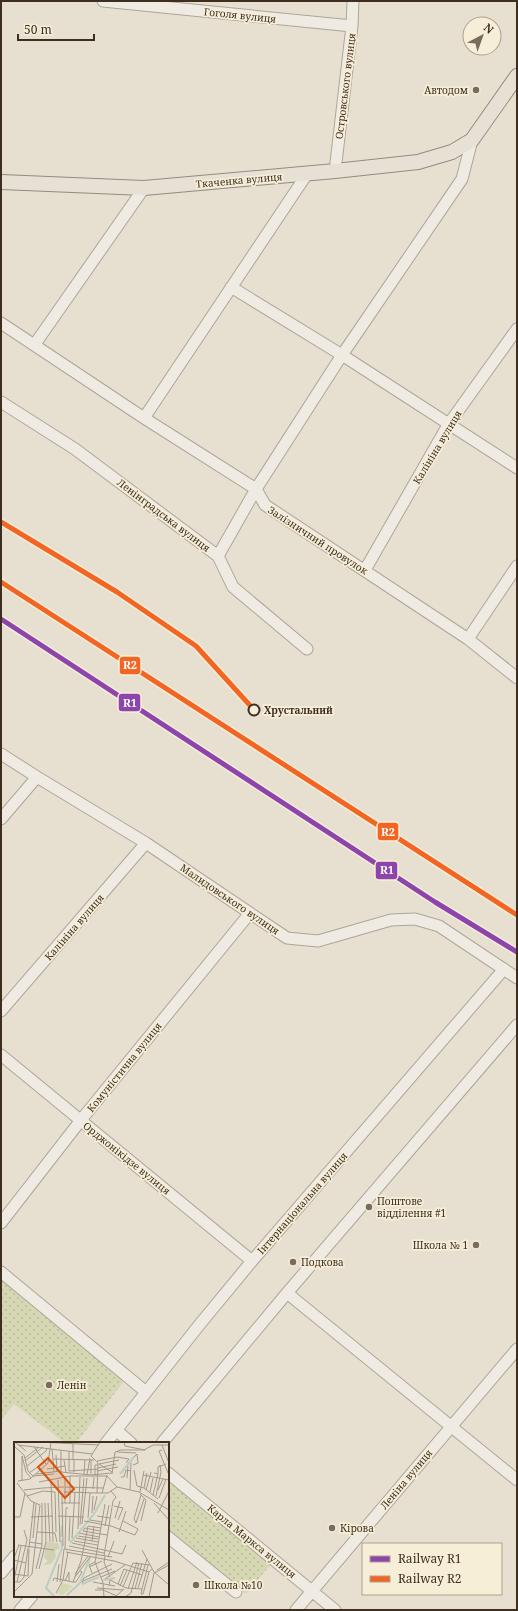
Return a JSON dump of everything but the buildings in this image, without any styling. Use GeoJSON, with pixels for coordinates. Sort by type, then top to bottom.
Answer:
{"type":"FeatureCollection","features":[{"type":"Feature","properties":{"kind":"main road"},"geometry":{"type":"LineString","coordinates":[[472,140],[517,76]]}},
{"type":"Feature","properties":{"kind":"main road","name":"Ткаченка вулиця"},"geometry":{"type":"LineString","coordinates":[[1,182],[144,188],[307,174],[418,162],[452,152],[472,140]]}},
{"type":"Feature","properties":{"kind":"street","name":"Гоголя вулиця"},"geometry":{"type":"LineString","coordinates":[[103,1],[352,26]]}},
{"type":"Feature","properties":{"kind":"street","name":"Островського вулиця"},"geometry":{"type":"LineString","coordinates":[[335,171],[354,1]]}},
{"type":"Feature","properties":{"kind":"street"},"geometry":{"type":"LineString","coordinates":[[218,556],[256,489],[342,355],[462,179],[472,140]]}},
{"type":"Feature","properties":{"kind":"street"},"geometry":{"type":"LineString","coordinates":[[144,418],[307,174]]}},
{"type":"Feature","properties":{"kind":"street"},"geometry":{"type":"LineString","coordinates":[[35,344],[144,188]]}},
{"type":"Feature","properties":{"kind":"street"},"geometry":{"type":"LineString","coordinates":[[231,287],[342,355],[448,425],[517,468]]}},
{"type":"Feature","properties":{"kind":"street","name":"Залізничний провулок"},"geometry":{"type":"LineString","coordinates":[[1,323],[35,344],[144,418],[256,489],[265,505],[468,639],[517,678]]}},
{"type":"Feature","properties":{"kind":"street","name":"Калініна вулиця"},"geometry":{"type":"LineString","coordinates":[[365,570],[448,425],[517,329]]}},
{"type":"Feature","properties":{"kind":"street","name":"Ленінградська вулиця"},"geometry":{"type":"LineString","coordinates":[[1,402],[75,449],[218,556],[233,587],[307,649]]}},
{"type":"Feature","properties":{"kind":"street"},"geometry":{"type":"LineString","coordinates":[[468,639],[517,566]]}},
{"type":"Feature","properties":{"kind":"street","name":"Малидовського вулиця"},"geometry":{"type":"LineString","coordinates":[[1,754],[36,777],[146,842],[286,938],[318,941],[391,920],[415,919],[439,926],[517,978]]}},
{"type":"Feature","properties":{"kind":"street"},"geometry":{"type":"LineString","coordinates":[[1,819],[36,777]]}},
{"type":"Feature","properties":{"kind":"street","name":"Калініна вулиця"},"geometry":{"type":"LineString","coordinates":[[1,1011],[146,842]]}},
{"type":"Feature","properties":{"kind":"street","name":"Комуністична вулиця"},"geometry":{"type":"LineString","coordinates":[[1,1223],[81,1120],[250,913]]}},
{"type":"Feature","properties":{"kind":"street","name":"Інтернаціональна вулиця"},"geometry":{"type":"LineString","coordinates":[[107,1442],[252,1261],[504,969]]}},
{"type":"Feature","properties":{"kind":"street"},"geometry":{"type":"LineString","coordinates":[[163,1442],[286,1293],[517,1025]]}},
{"type":"Feature","properties":{"kind":"street","name":"Орджонікідзе вулиця"},"geometry":{"type":"LineString","coordinates":[[1,1056],[252,1261]]}},
{"type":"Feature","properties":{"kind":"street"},"geometry":{"type":"LineString","coordinates":[[1,1272],[146,1392]]}},
{"type":"Feature","properties":{"kind":"street"},"geometry":{"type":"LineString","coordinates":[[286,1293],[517,1480]]}},
{"type":"Feature","properties":{"kind":"street","name":"Леніна вулиця"},"geometry":{"type":"LineString","coordinates":[[296,1610],[517,1349]]}},
{"type":"Feature","properties":{"kind":"street"},"geometry":{"type":"LineString","coordinates":[[116,1430],[130,1442]]}},
{"type":"Feature","properties":{"kind":"street","name":"Карла Маркса вулиця"},"geometry":{"type":"LineString","coordinates":[[169,1474],[335,1610]]}},
{"type":"Feature","properties":{"kind":"street"},"geometry":{"type":"LineString","coordinates":[[169,1538],[236,1592]]}},
{"type":"Feature","properties":{"kind":"street"},"geometry":{"type":"LineString","coordinates":[[1,1574],[14,1557]]}},
{"type":"Feature","properties":{"kind":"street"},"geometry":{"type":"LineString","coordinates":[[20,1610],[31,1597]]}},
{"type":"Feature","properties":{"kind":"green space"},"geometry":{"type":"Polygon","coordinates":[[[1,1277],[125,1380],[77,1442],[64,1442],[14,1404],[1,1420],[1,1277]]]}},
{"type":"Feature","properties":{"kind":"green space"},"geometry":{"type":"Polygon","coordinates":[[[169,1479],[271,1564],[246,1594],[169,1530],[169,1479]]]}},
{"type":"Feature","properties":{"kind":"rail line","name":"R2"},"geometry":{"type":"LineString","coordinates":[[1,522],[117,592],[196,646],[256,712]]}},
{"type":"Feature","properties":{"kind":"rail line","name":"R2"},"geometry":{"type":"LineString","coordinates":[[1,582],[517,915]]}},
{"type":"Feature","properties":{"kind":"rail line","name":"R1"},"geometry":{"type":"LineString","coordinates":[[1,619],[435,902],[517,952]]}},
{"type":"Feature","properties":{"kind":"place","name":"Автодом"},"geometry":{"type":"Point","coordinates":[476,90]}},
{"type":"Feature","properties":{"kind":"place","name":"Хрустальний"},"geometry":{"type":"Point","coordinates":[254,710]}},
{"type":"Feature","properties":{"kind":"place","name":"Поштове відділення #1"},"geometry":{"type":"Point","coordinates":[369,1207]}},
{"type":"Feature","properties":{"kind":"place","name":"Школа № 1"},"geometry":{"type":"Point","coordinates":[476,1245]}},
{"type":"Feature","properties":{"kind":"place","name":"Подкова"},"geometry":{"type":"Point","coordinates":[293,1262]}},
{"type":"Feature","properties":{"kind":"place","name":"Ленін"},"geometry":{"type":"Point","coordinates":[49,1385]}},
{"type":"Feature","properties":{"kind":"place","name":"Кірова"},"geometry":{"type":"Point","coordinates":[332,1528]}},
{"type":"Feature","properties":{"kind":"place","name":"Школа №10"},"geometry":{"type":"Point","coordinates":[196,1585]}}]}
